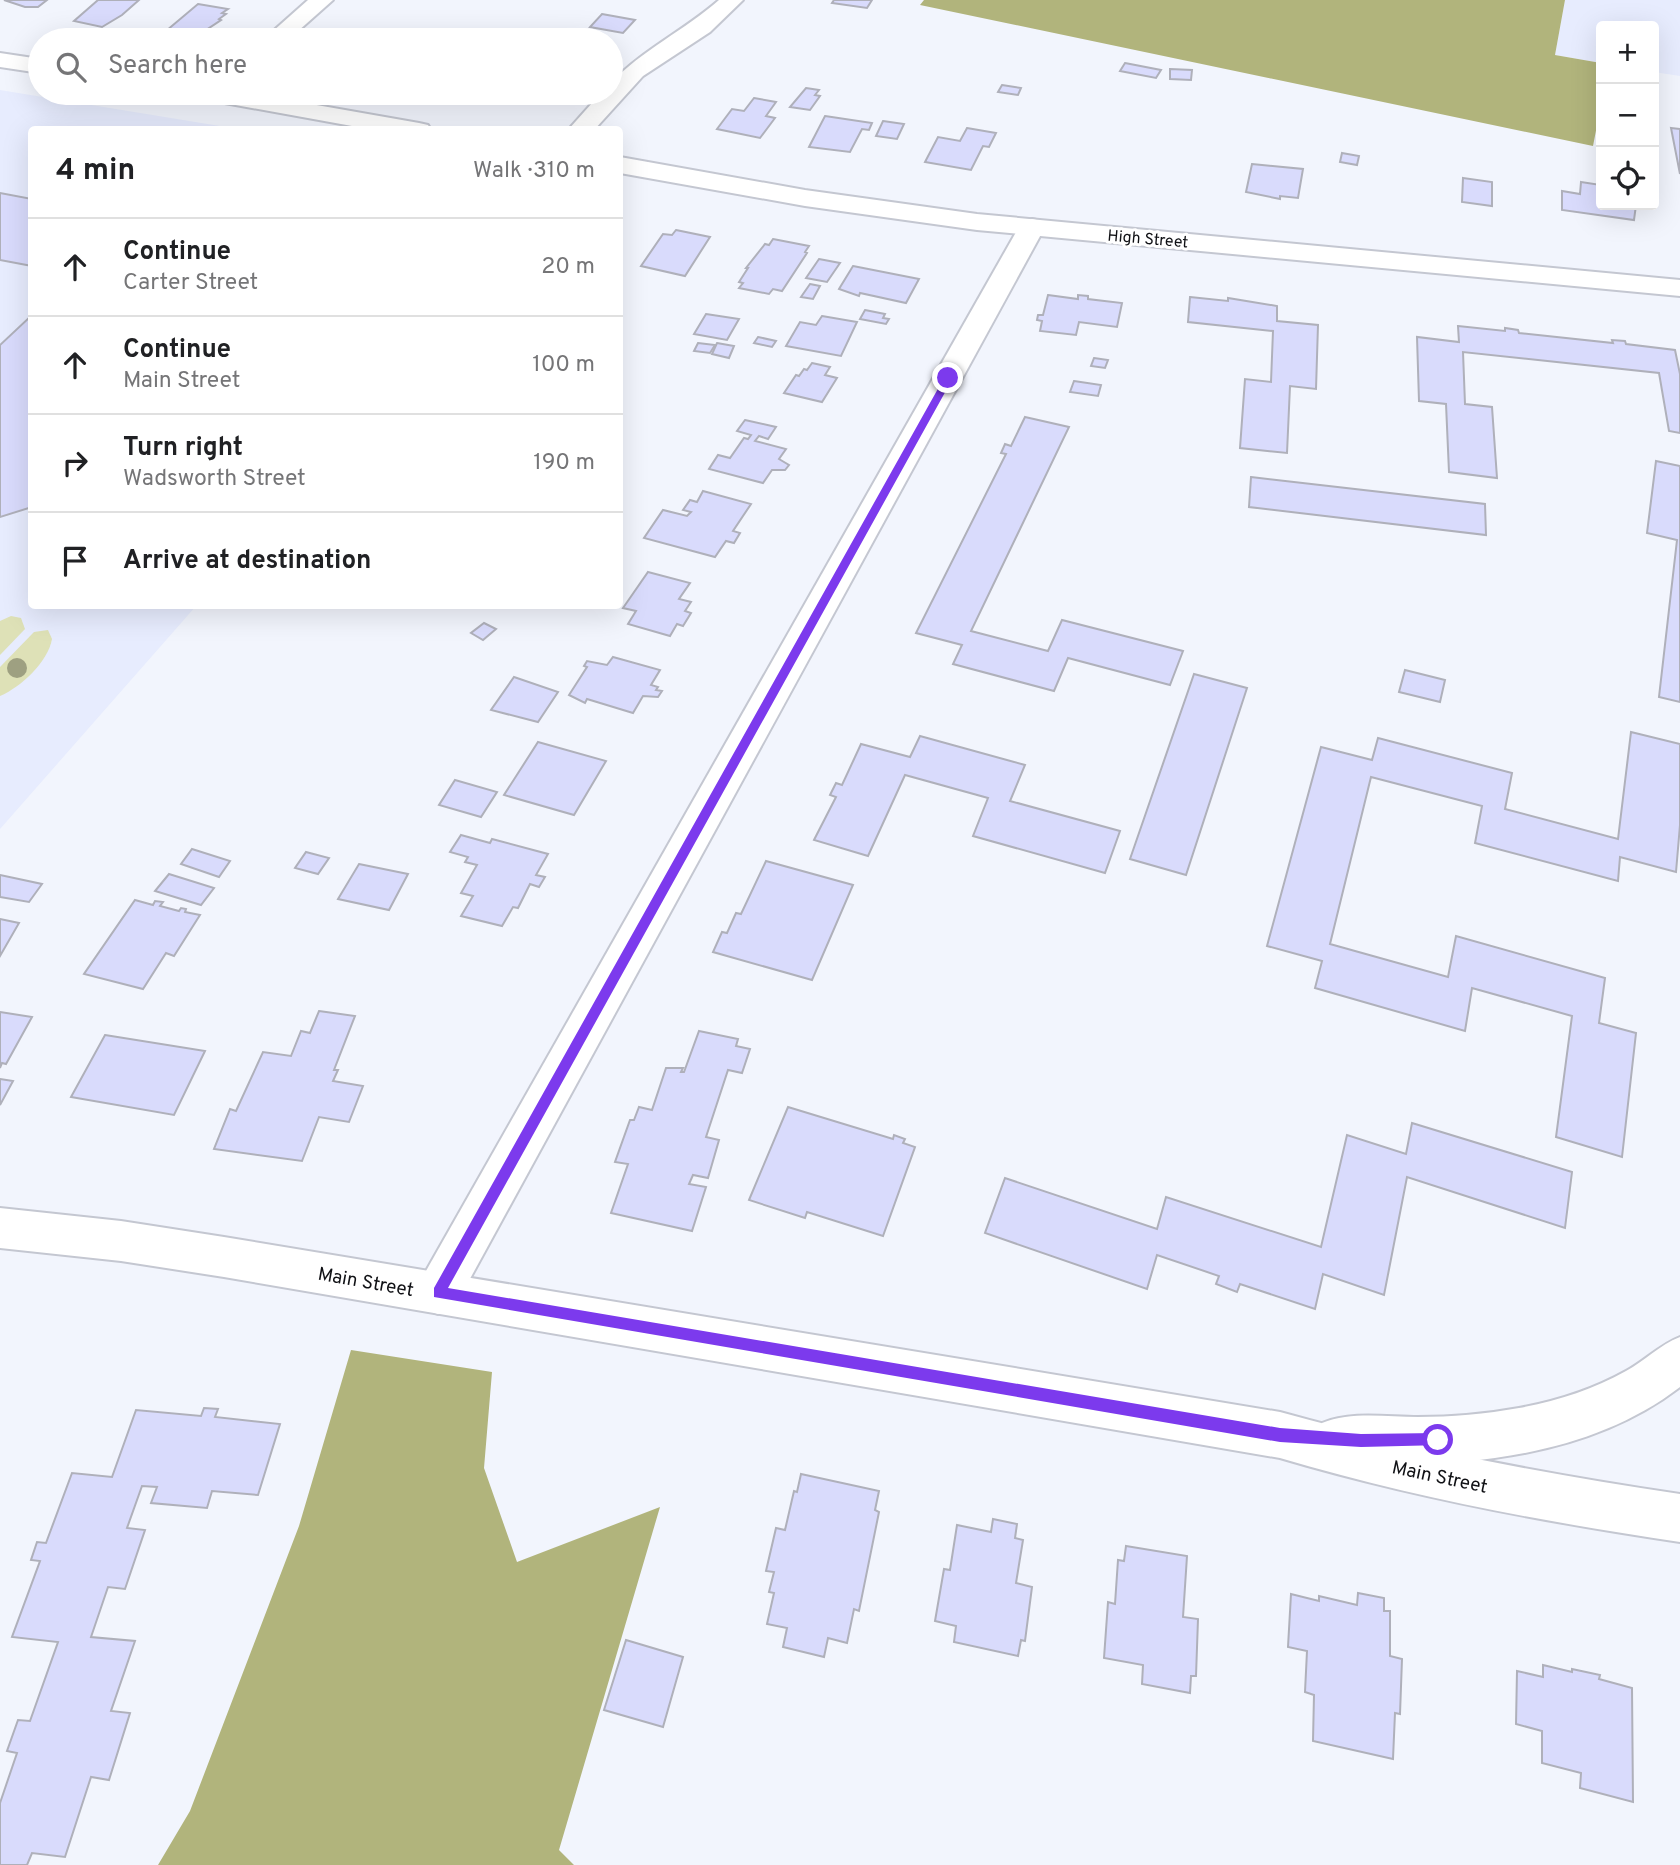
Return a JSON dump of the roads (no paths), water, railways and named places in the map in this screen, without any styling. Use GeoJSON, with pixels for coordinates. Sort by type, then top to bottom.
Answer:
{"type":"FeatureCollection","features":[{"type":"Feature","properties":{"kind":"main road"},"geometry":{"type":"LineString","coordinates":[[288,28],[322,0]]}},
{"type":"Feature","properties":{"kind":"main road"},"geometry":{"type":"LineString","coordinates":[[623,84],[635,71],[702,27],[732,0]]}},
{"type":"Feature","properties":{"kind":"main road"},"geometry":{"type":"LineString","coordinates":[[0,60],[28,64]]}},
{"type":"Feature","properties":{"kind":"main road"},"geometry":{"type":"LineString","coordinates":[[278,105],[397,126]]}},
{"type":"Feature","properties":{"kind":"main road"},"geometry":{"type":"LineString","coordinates":[[584,126],[603,105]]}},
{"type":"Feature","properties":{"kind":"main road","name":"High Street"},"geometry":{"type":"LineString","coordinates":[[623,166],[882,210],[1032,228],[1677,289]]}},
{"type":"Feature","properties":{"kind":"main road"},"geometry":{"type":"LineString","coordinates":[[438,1293],[1032,228]]}},
{"type":"Feature","properties":{"kind":"main road","name":"Main Street"},"geometry":{"type":"LineString","coordinates":[[0,1228],[121,1241],[1280,1435],[1446,1479],[1680,1518]]}},
{"type":"Feature","properties":{"kind":"main road"},"geometry":{"type":"LineString","coordinates":[[1280,1435],[1361,1440],[1438,1440],[1498,1436],[1552,1424],[1612,1402],[1648,1382],[1680,1359]]}}]}
